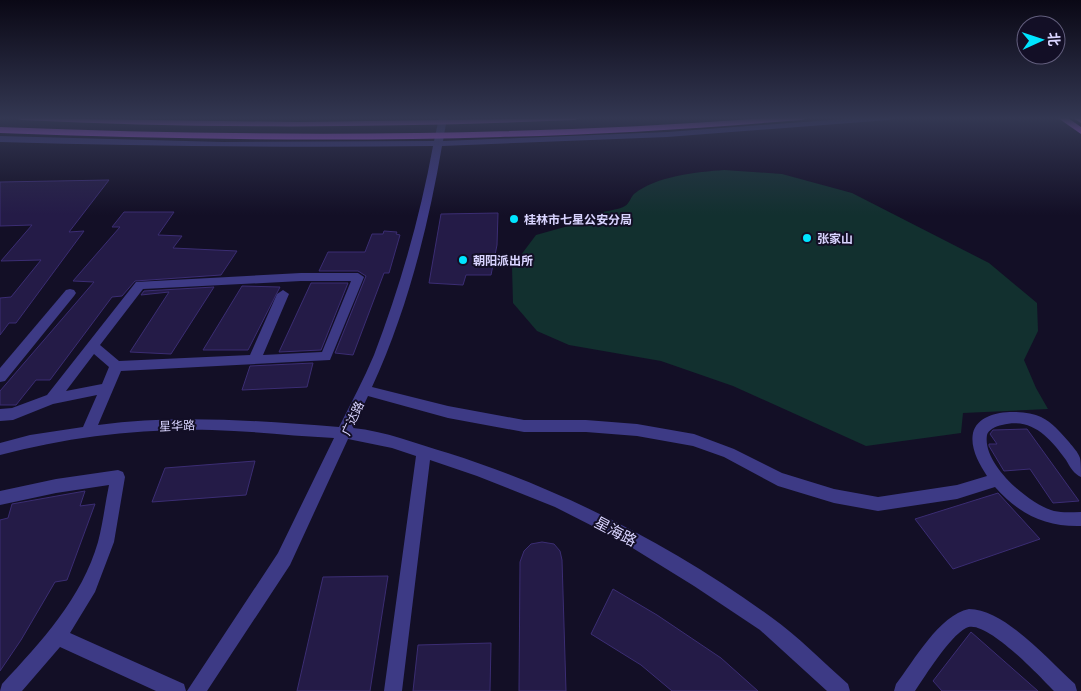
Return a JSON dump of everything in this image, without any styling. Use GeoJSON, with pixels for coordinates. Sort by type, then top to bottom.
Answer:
{"type":"FeatureCollection","features":[{"type":"Feature","properties":{"kind":"street","name":"广达路"},"geometry":{"type":"LineString","coordinates":[[196,691],[284,559],[351,434],[364,390],[380,356],[406,279],[427,204],[437,150]]}},
{"type":"Feature","properties":{"kind":"street"},"geometry":{"type":"LineString","coordinates":[[52,399],[140,285],[300,277],[358,277],[326,357],[116,366],[93,346]]}},
{"type":"Feature","properties":{"kind":"street"},"geometry":{"type":"LineString","coordinates":[[0,378],[70,293]]}},
{"type":"Feature","properties":{"kind":"street"},"geometry":{"type":"LineString","coordinates":[[254,360],[283,294]]}},
{"type":"Feature","properties":{"kind":"street"},"geometry":{"type":"LineString","coordinates":[[88,433],[116,366]]}},
{"type":"Feature","properties":{"kind":"street"},"geometry":{"type":"LineString","coordinates":[[0,415],[13,414],[52,399],[107,388]]}},
{"type":"Feature","properties":{"kind":"street"},"geometry":{"type":"LineString","coordinates":[[364,390],[448,412],[524,426],[636,430],[694,440],[729,453],[778,480],[834,496],[878,504],[957,492],[998,479]]}},
{"type":"Feature","properties":{"kind":"street"},"geometry":{"type":"LineString","coordinates":[[1081,470],[1056,436],[1039,421],[1018,418],[998,420],[986,425],[980,433],[980,445],[984,460],[998,479],[1028,507],[1055,519],[1081,518]]}},
{"type":"Feature","properties":{"kind":"street","name":"星华路"},"geometry":{"type":"LineString","coordinates":[[0,449],[30,441],[134,426],[212,424],[351,434]]}},
{"type":"Feature","properties":{"kind":"street","name":"星海路"},"geometry":{"type":"LineString","coordinates":[[351,434],[392,442],[480,470],[560,502],[624,534],[700,580],[766,624],[841,691]]}},
{"type":"Feature","properties":{"kind":"street"},"geometry":{"type":"LineString","coordinates":[[393,691],[424,453]]}},
{"type":"Feature","properties":{"kind":"street"},"geometry":{"type":"LineString","coordinates":[[0,498],[56,486],[118,477],[106,542],[89,586],[57,637],[9,691]]}},
{"type":"Feature","properties":{"kind":"street"},"geometry":{"type":"LineString","coordinates":[[903,691],[960,621],[976,617],[985,620],[1002,631],[1068,691]]}},
{"type":"Feature","properties":{"kind":"street"},"geometry":{"type":"LineString","coordinates":[[57,637],[177,691]]}},
{"type":"Feature","properties":{"kind":"green space"},"geometry":{"type":"Polygon","coordinates":[[[724,170],[782,174],[852,193],[989,263],[1037,303],[1038,331],[1024,360],[1036,388],[1048,409],[963,413],[961,433],[866,446],[733,386],[661,361],[569,345],[537,331],[513,303],[512,267],[536,235],[586,221],[599,213],[625,206],[634,194],[665,179],[724,170]]]}},
{"type":"Feature","properties":{"kind":"building"},"geometry":{"type":"Polygon","coordinates":[[[109,180],[69,232],[84,231],[16,323],[9,323],[0,335],[0,298],[11,297],[41,260],[1,261],[32,225],[0,226],[0,182],[109,180]]]}},
{"type":"Feature","properties":{"kind":"building"},"geometry":{"type":"Polygon","coordinates":[[[124,212],[174,212],[158,235],[182,236],[173,248],[237,251],[221,275],[135,281],[122,296],[112,297],[50,380],[36,380],[16,405],[0,405],[0,391],[94,282],[73,281],[120,227],[112,227],[124,212]]]}},
{"type":"Feature","properties":{"kind":"building","name":"朝阳派出所"},"geometry":{"type":"Polygon","coordinates":[[[498,213],[497,245],[491,275],[466,275],[463,285],[429,283],[441,214],[498,213]]]}},
{"type":"Feature","properties":{"kind":"building"},"geometry":{"type":"Polygon","coordinates":[[[384,231],[397,232],[396,234],[400,235],[389,273],[384,273],[353,355],[335,353],[366,276],[358,271],[319,271],[328,252],[365,252],[372,234],[383,234],[384,231]]]}},
{"type":"Feature","properties":{"kind":"building"},"geometry":{"type":"Polygon","coordinates":[[[311,283],[348,283],[321,350],[279,352],[311,283]]]}},
{"type":"Feature","properties":{"kind":"building"},"geometry":{"type":"Polygon","coordinates":[[[242,286],[280,287],[248,350],[203,350],[242,286]]]}},
{"type":"Feature","properties":{"kind":"building"},"geometry":{"type":"Polygon","coordinates":[[[214,287],[171,354],[130,352],[169,292],[141,295],[144,291],[214,287]]]}},
{"type":"Feature","properties":{"kind":"building"},"geometry":{"type":"Polygon","coordinates":[[[313,363],[307,387],[242,390],[250,366],[313,363]]]}},
{"type":"Feature","properties":{"kind":"building"},"geometry":{"type":"Polygon","coordinates":[[[1027,429],[1079,501],[1053,503],[1030,469],[1004,471],[989,446],[989,444],[997,444],[990,434],[993,430],[1027,429]]]}},
{"type":"Feature","properties":{"kind":"building"},"geometry":{"type":"Polygon","coordinates":[[[255,461],[246,495],[152,502],[165,468],[255,461]]]}},
{"type":"Feature","properties":{"kind":"building"},"geometry":{"type":"Polygon","coordinates":[[[85,491],[80,506],[95,504],[67,580],[55,582],[21,640],[0,671],[0,520],[8,518],[12,504],[85,491]]]}},
{"type":"Feature","properties":{"kind":"building"},"geometry":{"type":"Polygon","coordinates":[[[998,493],[1040,539],[953,569],[915,519],[998,493]]]}},
{"type":"Feature","properties":{"kind":"building"},"geometry":{"type":"Polygon","coordinates":[[[542,542],[554,544],[560,551],[562,560],[566,691],[519,691],[520,562],[524,551],[531,544],[542,542]]]}},
{"type":"Feature","properties":{"kind":"building"},"geometry":{"type":"Polygon","coordinates":[[[388,576],[370,691],[297,691],[323,577],[388,576]]]}},
{"type":"Feature","properties":{"kind":"building"},"geometry":{"type":"Polygon","coordinates":[[[613,589],[657,615],[721,658],[758,691],[672,691],[641,665],[591,634],[613,589]]]}},
{"type":"Feature","properties":{"kind":"building"},"geometry":{"type":"Polygon","coordinates":[[[971,632],[1038,691],[942,691],[933,681],[971,632]]]}},
{"type":"Feature","properties":{"kind":"building"},"geometry":{"type":"Polygon","coordinates":[[[491,643],[490,691],[413,691],[418,645],[491,643]]]}},
{"type":"Feature","properties":{"kind":"place","name":"桂林市七星公安分局"},"geometry":{"type":"Point","coordinates":[514,219]}},
{"type":"Feature","properties":{"kind":"place","name":"张家山"},"geometry":{"type":"Point","coordinates":[807,238]}},
{"type":"Feature","properties":{"kind":"place","name":"朝阳派出所"},"geometry":{"type":"Point","coordinates":[463,260]}}]}
